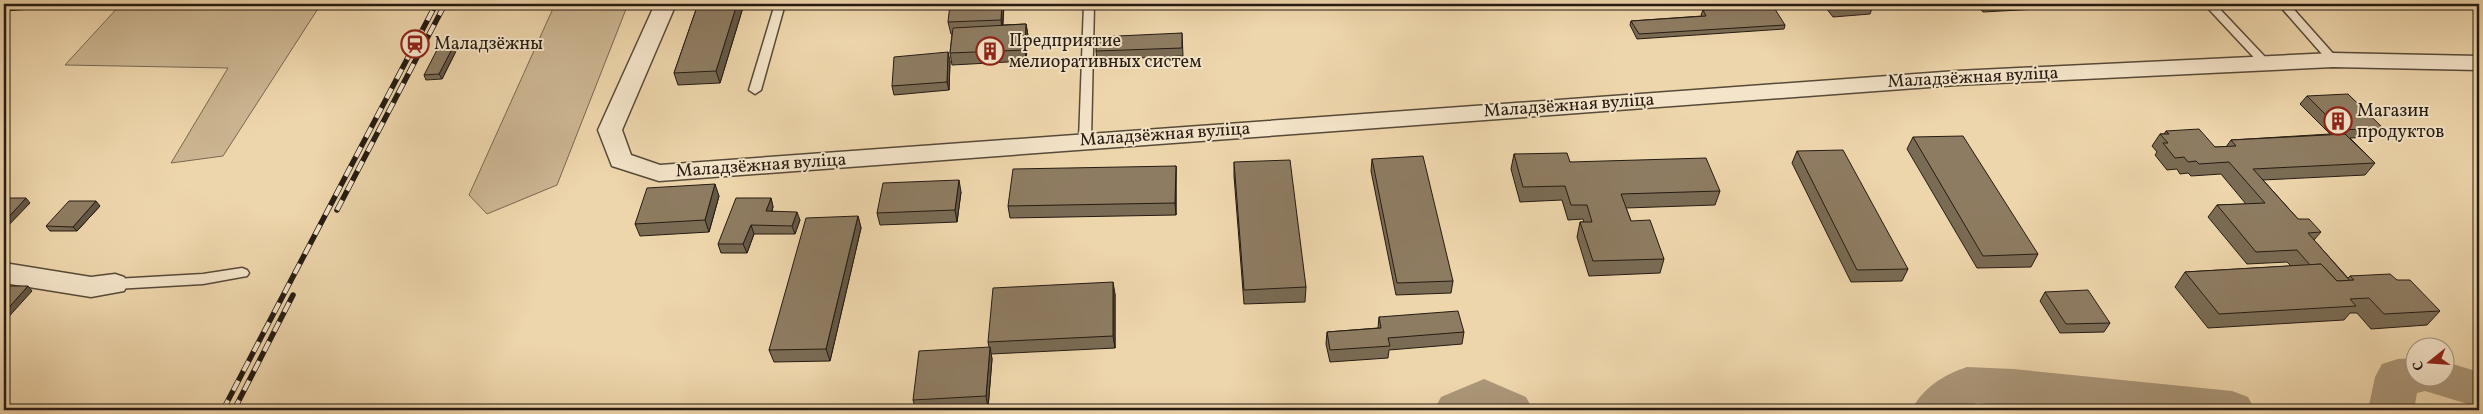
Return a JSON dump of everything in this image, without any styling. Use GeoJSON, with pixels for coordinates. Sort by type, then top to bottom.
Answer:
{"type":"FeatureCollection","features":[{"type":"Feature","properties":{"kind":"street","name":"Маладзёжная вуліца"},"geometry":{"type":"LineString","coordinates":[[665,4],[610,130],[621,160],[659,174],[1086,140],[1957,78],[2333,60],[2479,63]]}},
{"type":"Feature","properties":{"kind":"street"},"geometry":{"type":"LineString","coordinates":[[4,273],[91,287],[115,284]]}},
{"type":"Feature","properties":{"kind":"lane"},"geometry":{"type":"LineString","coordinates":[[755,90],[780,4]]}},
{"type":"Feature","properties":{"kind":"lane"},"geometry":{"type":"LineString","coordinates":[[1086,140],[1089,4]]}},
{"type":"Feature","properties":{"kind":"lane"},"geometry":{"type":"LineString","coordinates":[[2209,4],[2264,62]]}},
{"type":"Feature","properties":{"kind":"lane"},"geometry":{"type":"LineString","coordinates":[[2283,4],[2333,60]]}},
{"type":"Feature","properties":{"kind":"lane"},"geometry":{"type":"LineString","coordinates":[[115,284],[202,279],[242,273]]}},
{"type":"Feature","properties":{"kind":"shaded area"},"geometry":{"type":"Polygon","coordinates":[[[121,4],[321,4],[223,156],[171,163],[228,68],[65,65],[121,4]]]}},
{"type":"Feature","properties":{"kind":"shaded area"},"geometry":{"type":"Polygon","coordinates":[[[555,4],[628,4],[557,185],[487,214],[469,195],[555,4]]]}},
{"type":"Feature","properties":{"kind":"building"},"geometry":{"type":"Polygon","coordinates":[[[4,4],[28,4],[4,6],[4,4]]]}},
{"type":"Feature","properties":{"kind":"building"},"geometry":{"type":"Polygon","coordinates":[[[698,4],[737,4],[716,71],[674,73],[698,4]]]}},
{"type":"Feature","properties":{"kind":"building"},"geometry":{"type":"Polygon","coordinates":[[[950,4],[1002,4],[1001,20],[948,22],[950,4]]]}},
{"type":"Feature","properties":{"kind":"building"},"geometry":{"type":"Polygon","coordinates":[[[1833,4],[1871,4],[1873,6],[1837,9],[1833,4]]]}},
{"type":"Feature","properties":{"kind":"building"},"geometry":{"type":"Polygon","coordinates":[[[1773,6],[1785,25],[1639,34],[1631,21],[1706,16],[1703,10],[1773,6]]]}},
{"type":"Feature","properties":{"kind":"building"},"geometry":{"type":"Polygon","coordinates":[[[1026,24],[1025,50],[950,53],[953,28],[1026,24]]]}},
{"type":"Feature","properties":{"kind":"building"},"geometry":{"type":"Polygon","coordinates":[[[1182,33],[1182,48],[1096,51],[1096,37],[1182,33]]]}},
{"type":"Feature","properties":{"kind":"building"},"geometry":{"type":"Polygon","coordinates":[[[453,47],[439,74],[424,75],[438,48],[453,47]]]}},
{"type":"Feature","properties":{"kind":"building"},"geometry":{"type":"Polygon","coordinates":[[[948,52],[947,82],[892,86],[894,57],[948,52]]]}},
{"type":"Feature","properties":{"kind":"building"},"geometry":{"type":"Polygon","coordinates":[[[2348,94],[2383,128],[2341,130],[2307,96],[2348,94]]]}},
{"type":"Feature","properties":{"kind":"building"},"geometry":{"type":"Polygon","coordinates":[[[2199,129],[2215,147],[2236,146],[2231,140],[2345,134],[2375,163],[2253,169],[2298,219],[2309,219],[2321,232],[2308,233],[2350,281],[2337,281],[2321,264],[2310,265],[2297,250],[2256,252],[2217,205],[2265,203],[2229,162],[2199,164],[2196,161],[2188,162],[2184,157],[2175,158],[2163,143],[2168,143],[2160,134],[2169,134],[2166,131],[2199,129]]]}},
{"type":"Feature","properties":{"kind":"building"},"geometry":{"type":"Polygon","coordinates":[[[1963,136],[2038,254],[1983,256],[1913,137],[1963,136]]]}},
{"type":"Feature","properties":{"kind":"building"},"geometry":{"type":"Polygon","coordinates":[[[1843,150],[1908,269],[1857,270],[1797,151],[1843,150]]]}},
{"type":"Feature","properties":{"kind":"building"},"geometry":{"type":"Polygon","coordinates":[[[1567,153],[1570,162],[1706,158],[1720,191],[1621,194],[1631,221],[1650,220],[1664,259],[1593,261],[1580,222],[1592,222],[1587,205],[1571,205],[1565,186],[1523,187],[1514,154],[1567,153]]]}},
{"type":"Feature","properties":{"kind":"building"},"geometry":{"type":"Polygon","coordinates":[[[1423,156],[1453,281],[1397,283],[1372,159],[1423,156]]]}},
{"type":"Feature","properties":{"kind":"building"},"geometry":{"type":"Polygon","coordinates":[[[1290,160],[1306,287],[1244,290],[1234,162],[1290,160]]]}},
{"type":"Feature","properties":{"kind":"building"},"geometry":{"type":"Polygon","coordinates":[[[1176,166],[1175,203],[1008,206],[1013,169],[1176,166]]]}},
{"type":"Feature","properties":{"kind":"building"},"geometry":{"type":"Polygon","coordinates":[[[959,180],[955,210],[877,213],[883,183],[959,180]]]}},
{"type":"Feature","properties":{"kind":"building"},"geometry":{"type":"Polygon","coordinates":[[[715,184],[705,220],[635,224],[647,188],[715,184]]]}},
{"type":"Feature","properties":{"kind":"building"},"geometry":{"type":"Polygon","coordinates":[[[4,198],[26,198],[4,222],[4,198]]]}},
{"type":"Feature","properties":{"kind":"building"},"geometry":{"type":"Polygon","coordinates":[[[736,198],[771,198],[766,211],[797,212],[792,226],[751,225],[743,244],[718,244],[736,198]]]}},
{"type":"Feature","properties":{"kind":"building"},"geometry":{"type":"Polygon","coordinates":[[[69,201],[96,201],[73,227],[46,226],[69,201]]]}},
{"type":"Feature","properties":{"kind":"building"},"geometry":{"type":"Polygon","coordinates":[[[858,216],[826,349],[769,350],[806,218],[858,216]]]}},
{"type":"Feature","properties":{"kind":"building"},"geometry":{"type":"Polygon","coordinates":[[[2321,264],[2337,281],[2354,280],[2350,276],[2390,274],[2397,280],[2410,280],[2440,311],[2384,314],[2369,298],[2350,299],[2356,306],[2219,314],[2185,272],[2321,264]]]}},
{"type":"Feature","properties":{"kind":"building"},"geometry":{"type":"Polygon","coordinates":[[[1113,282],[1113,336],[988,342],[993,288],[1113,282]]]}},
{"type":"Feature","properties":{"kind":"building"},"geometry":{"type":"Polygon","coordinates":[[[4,286],[28,286],[4,313],[4,286]]]}},
{"type":"Feature","properties":{"kind":"building"},"geometry":{"type":"Polygon","coordinates":[[[2088,290],[2110,323],[2066,324],[2045,292],[2088,290]]]}},
{"type":"Feature","properties":{"kind":"building"},"geometry":{"type":"Polygon","coordinates":[[[1458,311],[1464,332],[1388,338],[1390,346],[1330,350],[1327,332],[1381,328],[1379,317],[1458,311]]]}},
{"type":"Feature","properties":{"kind":"building"},"geometry":{"type":"Polygon","coordinates":[[[990,347],[986,396],[913,400],[919,351],[990,347]]]}},
{"type":"Feature","properties":{"kind":"waterway"},"geometry":{"type":"LineString","coordinates":[[2391,410],[2398,377],[2406,377]]}},
{"type":"Feature","properties":{"kind":"waterway"},"geometry":{"type":"LineString","coordinates":[[2456,383],[2471,387]]}},
{"type":"Feature","properties":{"kind":"waterway"},"geometry":{"type":"LineString","coordinates":[[1935,410],[1967,385],[2013,387],[2232,410]]}},
{"type":"Feature","properties":{"kind":"waterway"},"geometry":{"type":"LineString","coordinates":[[1457,410],[1484,397],[1510,410]]}},
{"type":"Feature","properties":{"kind":"railway"},"geometry":{"type":"LineString","coordinates":[[223,410],[436,4]]}},
{"type":"Feature","properties":{"kind":"railway"},"geometry":{"type":"LineString","coordinates":[[337,210],[445,4]]}},
{"type":"Feature","properties":{"kind":"railway"},"geometry":{"type":"LineString","coordinates":[[234,410],[293,295]]}},
{"type":"Feature","properties":{"kind":"place","name":"Маладзёжны"},"geometry":{"type":"Point","coordinates":[415,44]}},
{"type":"Feature","properties":{"kind":"place","name":"Предприятие мелиоративных систем"},"geometry":{"type":"Point","coordinates":[990,51]}},
{"type":"Feature","properties":{"kind":"place","name":"Магазин продуктов"},"geometry":{"type":"Point","coordinates":[2338,121]}}]}
